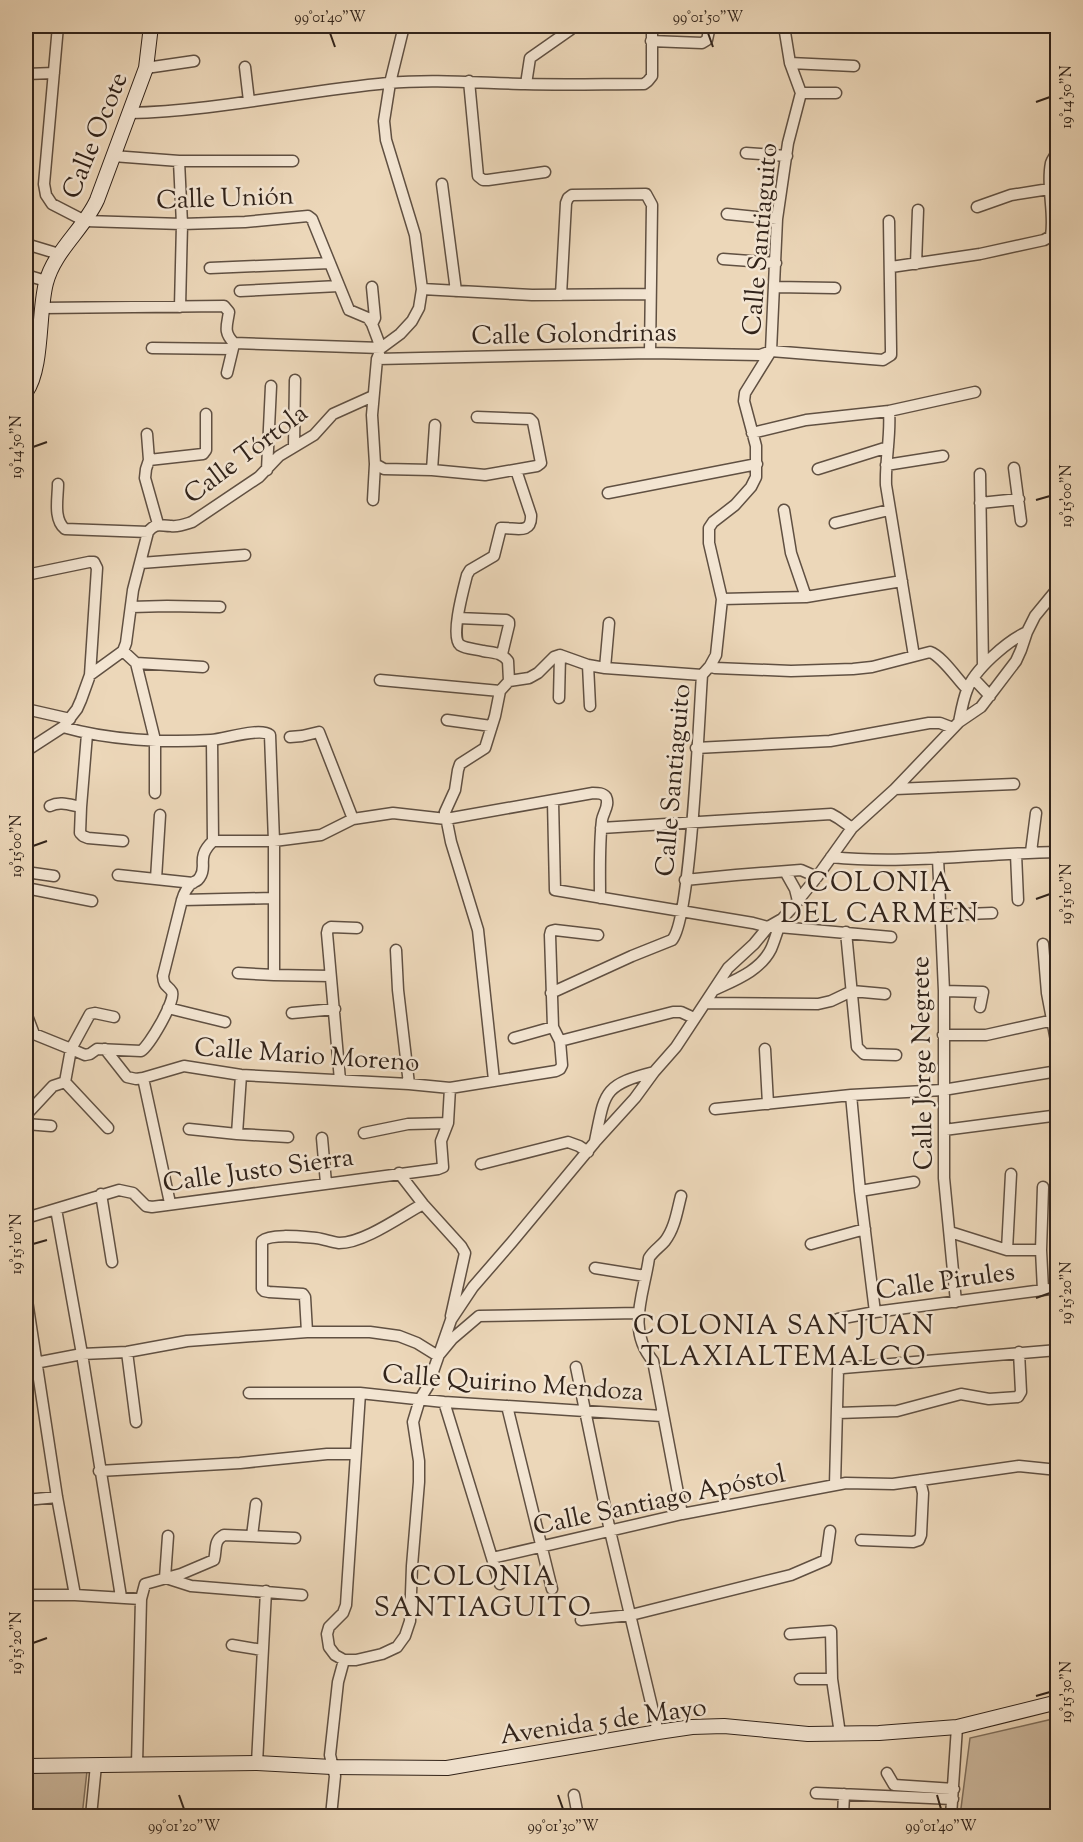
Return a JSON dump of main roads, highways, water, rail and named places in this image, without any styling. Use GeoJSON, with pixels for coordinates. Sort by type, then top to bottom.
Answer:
{"type":"FeatureCollection","features":[{"type":"Feature","properties":{"kind":"main road","name":"Calle Ocote"},"geometry":{"type":"LineString","coordinates":[[26,392],[34,378],[32,335],[42,308],[46,281],[60,254],[85,221],[97,200],[146,68],[152,26]]}},
{"type":"Feature","properties":{"kind":"main road","name":"Avenida 5 de Mayo"},"geometry":{"type":"LineString","coordinates":[[26,1766],[257,1763],[332,1767],[447,1768],[692,1727],[724,1726],[808,1734],[840,1734],[957,1727],[1058,1702]]}},
{"type":"Feature","properties":{"kind":"district","name":"COLONIA DEL CARMEN"},"geometry":{"type":"Point","coordinates":[880,898]}},
{"type":"Feature","properties":{"kind":"district","name":"COLONIA SAN JUAN TLAXIALTEMALCO"},"geometry":{"type":"Point","coordinates":[784,1340]}},
{"type":"Feature","properties":{"kind":"district","name":"COLONIA SANTIAGUITO"},"geometry":{"type":"Point","coordinates":[483,1592]}}]}
